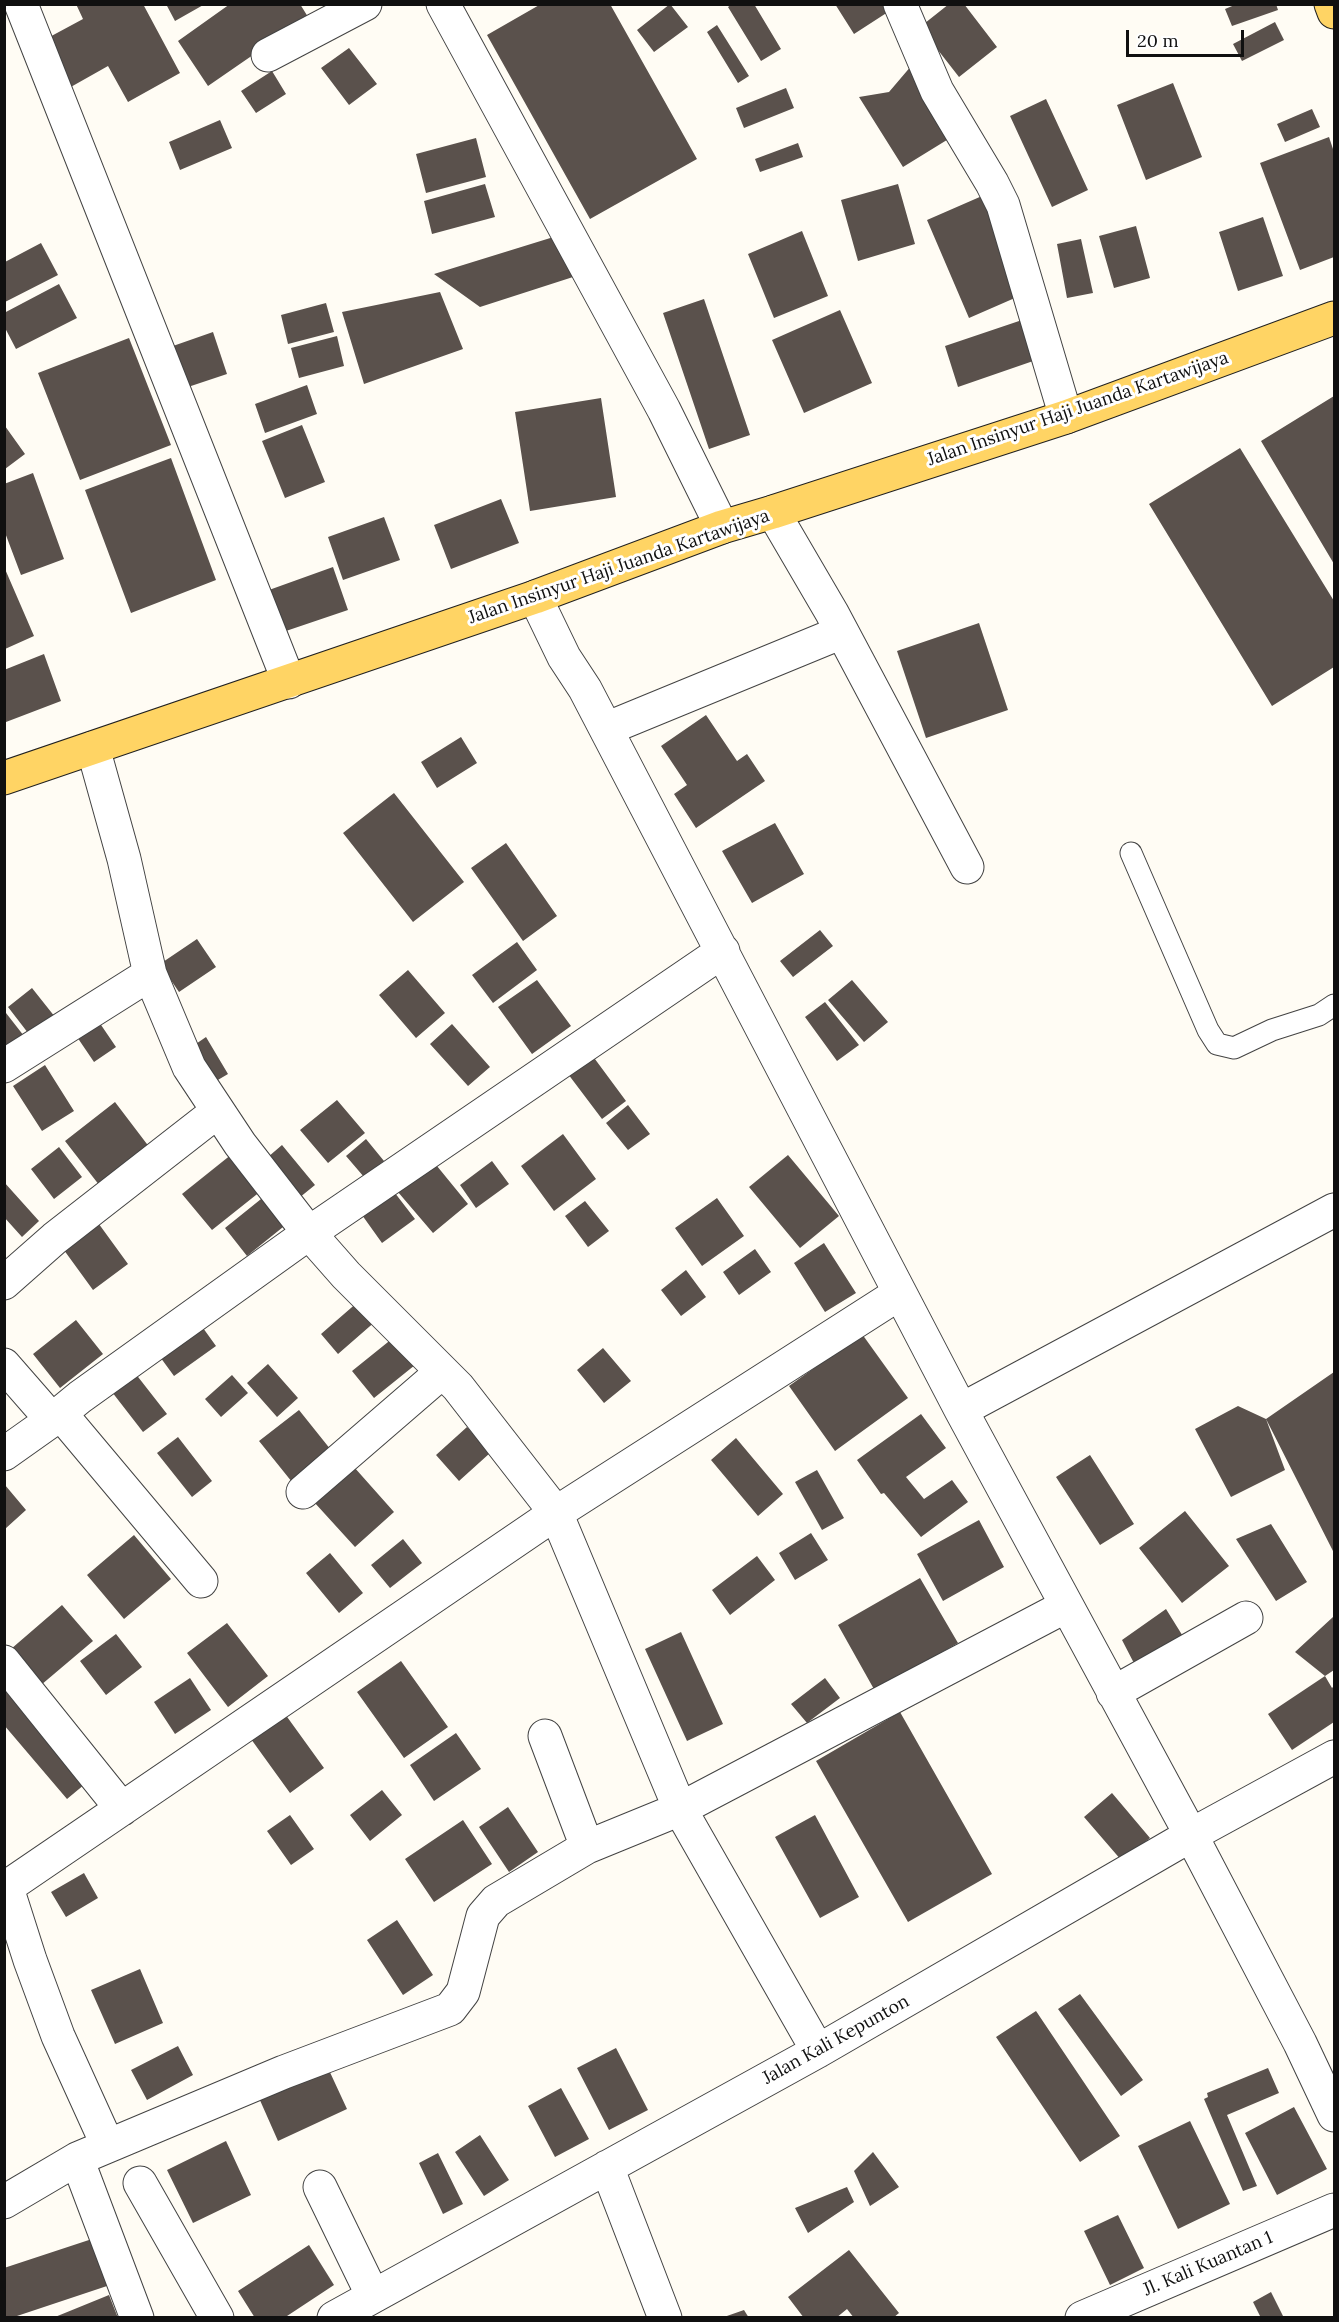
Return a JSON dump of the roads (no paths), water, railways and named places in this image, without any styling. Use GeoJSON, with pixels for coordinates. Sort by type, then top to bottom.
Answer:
{"type":"FeatureCollection","features":[{"type":"Feature","properties":{"kind":"main road"},"geometry":{"type":"LineString","coordinates":[[1331,4],[1335,12]]}},
{"type":"Feature","properties":{"kind":"main road","name":"Jalan Insinyur Haji Juanda Kartawijaya"},"geometry":{"type":"LineString","coordinates":[[4,778],[535,597],[722,526],[773,512],[1066,417],[1335,318]]}},
{"type":"Feature","properties":{"kind":"street"},"geometry":{"type":"LineString","coordinates":[[21,4],[289,682]]}},
{"type":"Feature","properties":{"kind":"street"},"geometry":{"type":"LineString","coordinates":[[268,55],[365,4]]}},
{"type":"Feature","properties":{"kind":"street"},"geometry":{"type":"LineString","coordinates":[[900,4],[937,91],[1003,205],[1066,417]]}},
{"type":"Feature","properties":{"kind":"street"},"geometry":{"type":"LineString","coordinates":[[457,10],[722,526]]}},
{"type":"Feature","properties":{"kind":"street"},"geometry":{"type":"LineString","coordinates":[[773,512],[837,622],[967,867]]}},
{"type":"Feature","properties":{"kind":"street"},"geometry":{"type":"LineString","coordinates":[[535,597],[564,657],[585,689],[723,951],[961,1410],[1191,1835],[1331,2101]]}},
{"type":"Feature","properties":{"kind":"street"},"geometry":{"type":"LineString","coordinates":[[606,729],[837,622]]}},
{"type":"Feature","properties":{"kind":"street"},"geometry":{"type":"LineString","coordinates":[[93,748],[124,858],[150,974],[189,1067],[240,1144],[309,1233],[346,1275],[458,1387],[556,1514],[680,1809],[818,2051]]}},
{"type":"Feature","properties":{"kind":"street"},"geometry":{"type":"LineString","coordinates":[[4,1454],[309,1233],[723,951]]}},
{"type":"Feature","properties":{"kind":"street"},"geometry":{"type":"LineString","coordinates":[[4,1066],[150,974]]}},
{"type":"Feature","properties":{"kind":"street"},"geometry":{"type":"LineString","coordinates":[[4,1283],[55,1238],[218,1111]]}},
{"type":"Feature","properties":{"kind":"street"},"geometry":{"type":"LineString","coordinates":[[961,1410],[1335,1210]]}},
{"type":"Feature","properties":{"kind":"street"},"geometry":{"type":"LineString","coordinates":[[108,2146],[58,2036],[6,1888],[556,1514],[900,1293]]}},
{"type":"Feature","properties":{"kind":"street"},"geometry":{"type":"LineString","coordinates":[[4,1365],[56,1416],[201,1581]]}},
{"type":"Feature","properties":{"kind":"street"},"geometry":{"type":"LineString","coordinates":[[303,1492],[442,1372]]}},
{"type":"Feature","properties":{"kind":"street"},"geometry":{"type":"LineString","coordinates":[[4,2202],[77,2159],[284,2072],[450,2009],[463,1992],[483,1916],[496,1901],[587,1847],[680,1809],[1066,1606]]}},
{"type":"Feature","properties":{"kind":"street"},"geometry":{"type":"LineString","coordinates":[[1113,1693],[1246,1618]]}},
{"type":"Feature","properties":{"kind":"street"},"geometry":{"type":"LineString","coordinates":[[4,1662],[122,1809]]}},
{"type":"Feature","properties":{"kind":"street"},"geometry":{"type":"LineString","coordinates":[[545,1736],[587,1847]]}},
{"type":"Feature","properties":{"kind":"street","name":"Jalan Kali Kepunton"},"geometry":{"type":"LineString","coordinates":[[334,2318],[818,2051],[1191,1835],[1335,1757]]}},
{"type":"Feature","properties":{"kind":"street"},"geometry":{"type":"LineString","coordinates":[[77,2159],[137,2318]]}},
{"type":"Feature","properties":{"kind":"street"},"geometry":{"type":"LineString","coordinates":[[607,2167],[665,2318]]}},
{"type":"Feature","properties":{"kind":"street"},"geometry":{"type":"LineString","coordinates":[[140,2183],[217,2318]]}},
{"type":"Feature","properties":{"kind":"street"},"geometry":{"type":"LineString","coordinates":[[320,2187],[373,2296]]}},
{"type":"Feature","properties":{"kind":"street","name":"Jl. Kali Kuantan 1"},"geometry":{"type":"LineString","coordinates":[[1082,2318],[1335,2210]]}},
{"type":"Feature","properties":{"kind":"lane"},"geometry":{"type":"LineString","coordinates":[[1131,853],[1208,1030],[1217,1044],[1234,1048],[1272,1030],[1319,1015],[1335,1005]]}}]}
